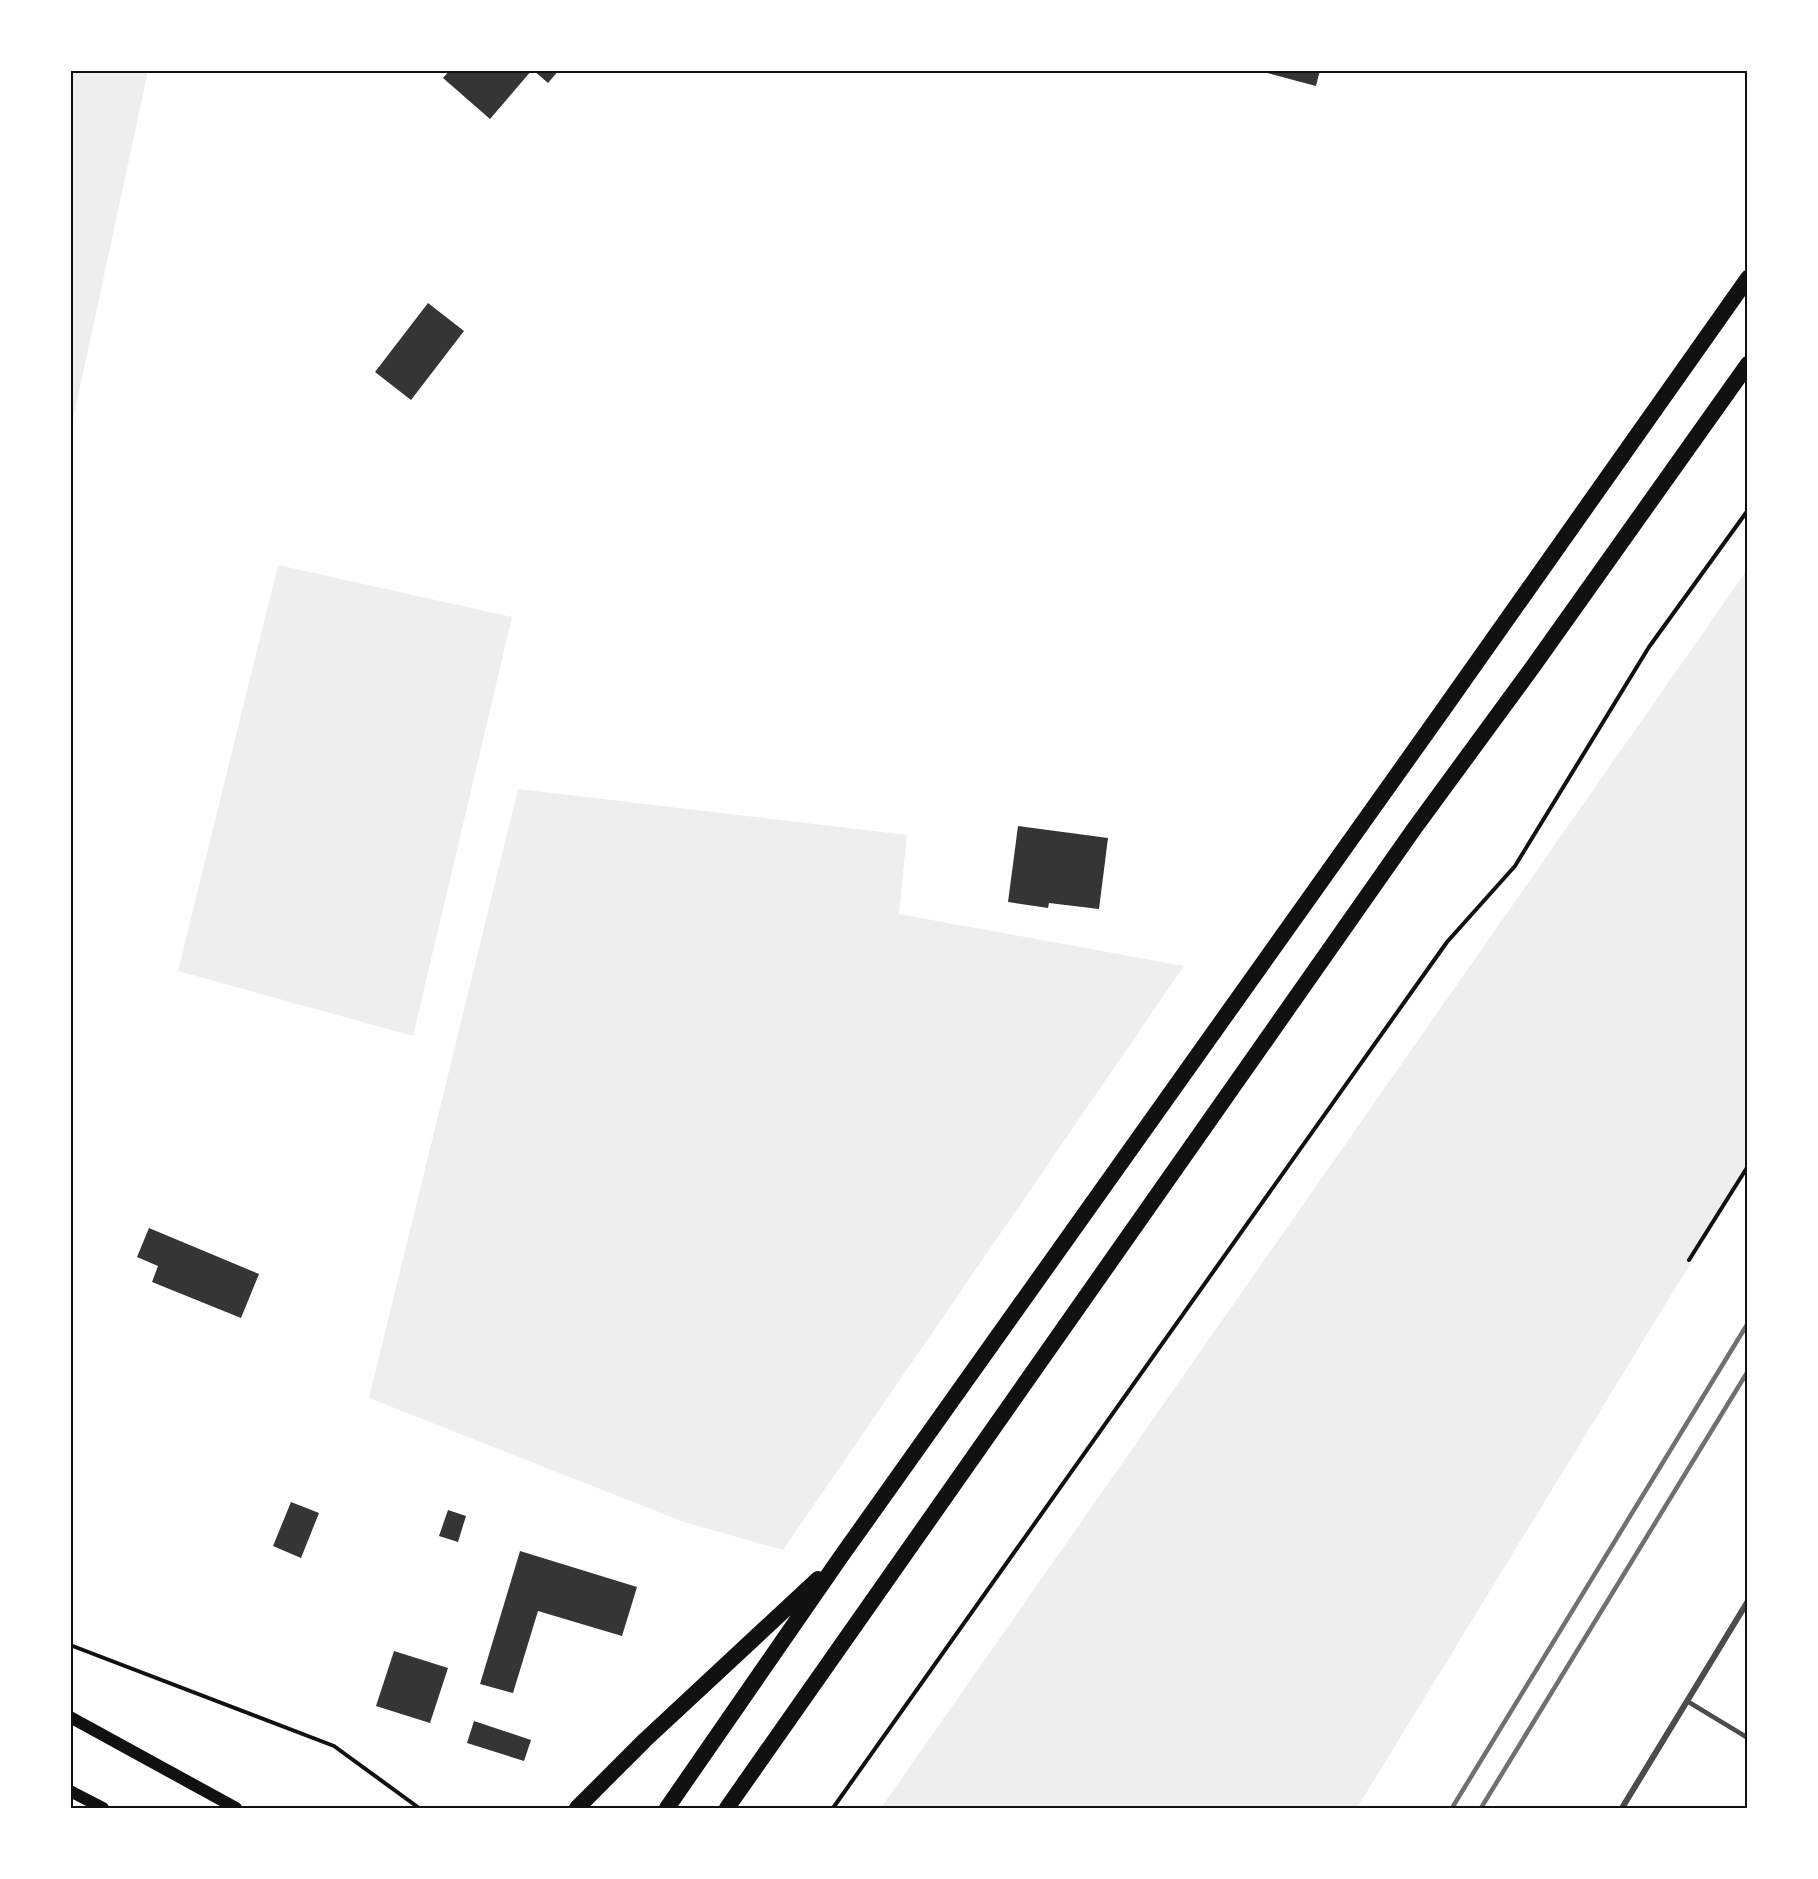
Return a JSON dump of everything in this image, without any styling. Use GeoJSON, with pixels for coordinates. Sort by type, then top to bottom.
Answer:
{"type":"FeatureCollection","features":[{"type":"Feature","properties":{"kind":"highway"},"geometry":{"type":"LineString","coordinates":[[667,1809],[840,1558],[1748,278]]}},
{"type":"Feature","properties":{"kind":"highway"},"geometry":{"type":"LineString","coordinates":[[727,1809],[1414,829],[1532,668],[1748,364]]}},
{"type":"Feature","properties":{"kind":"highway"},"geometry":{"type":"LineString","coordinates":[[577,1809],[645,1740],[840,1558]]}},
{"type":"Feature","properties":{"kind":"main road"},"geometry":{"type":"LineString","coordinates":[[70,1717],[236,1809]]}},
{"type":"Feature","properties":{"kind":"main road"},"geometry":{"type":"LineString","coordinates":[[70,1791],[103,1809]]}},
{"type":"Feature","properties":{"kind":"street"},"geometry":{"type":"LineString","coordinates":[[1622,1809],[1748,1600]]}},
{"type":"Feature","properties":{"kind":"lane"},"geometry":{"type":"LineString","coordinates":[[1688,1701],[1748,1738]]}},
{"type":"Feature","properties":{"kind":"path"},"geometry":{"type":"LineString","coordinates":[[833,1809],[1447,942],[1515,866],[1649,647],[1748,510]]}},
{"type":"Feature","properties":{"kind":"path"},"geometry":{"type":"LineString","coordinates":[[1689,1260],[1748,1166]]}},
{"type":"Feature","properties":{"kind":"path"},"geometry":{"type":"LineString","coordinates":[[70,1645],[334,1746],[419,1809]]}},
{"type":"Feature","properties":{"kind":"shaded area"},"geometry":{"type":"Polygon","coordinates":[[[70,71],[148,71],[71,429],[70,71]]]}},
{"type":"Feature","properties":{"kind":"shaded area"},"geometry":{"type":"Polygon","coordinates":[[[278,565],[512,617],[413,1036],[178,971],[278,565]]]}},
{"type":"Feature","properties":{"kind":"shaded area"},"geometry":{"type":"Polygon","coordinates":[[[1747,570],[1747,1171],[1357,1808],[881,1808],[1747,570]]]}},
{"type":"Feature","properties":{"kind":"shaded area"},"geometry":{"type":"Polygon","coordinates":[[[518,789],[907,835],[899,914],[1184,966],[783,1550],[684,1522],[369,1398],[518,789]]]}},
{"type":"Feature","properties":{"kind":"building"},"geometry":{"type":"Polygon","coordinates":[[[450,70],[532,70],[490,119],[443,78],[450,70]]]}},
{"type":"Feature","properties":{"kind":"building"},"geometry":{"type":"Polygon","coordinates":[[[533,70],[559,70],[548,83],[533,70]]]}},
{"type":"Feature","properties":{"kind":"building"},"geometry":{"type":"Polygon","coordinates":[[[1256,70],[1320,70],[1316,86],[1256,70]]]}},
{"type":"Feature","properties":{"kind":"building"},"geometry":{"type":"Polygon","coordinates":[[[428,303],[464,331],[411,400],[375,372],[428,303]]]}},
{"type":"Feature","properties":{"kind":"building"},"geometry":{"type":"Polygon","coordinates":[[[1018,826],[1108,838],[1099,909],[1049,903],[1048,908],[1008,902],[1018,826]]]}},
{"type":"Feature","properties":{"kind":"building"},"geometry":{"type":"Polygon","coordinates":[[[149,1228],[259,1274],[241,1318],[152,1282],[158,1266],[137,1257],[149,1228]]]}},
{"type":"Feature","properties":{"kind":"building"},"geometry":{"type":"Polygon","coordinates":[[[291,1502],[319,1513],[301,1558],[273,1546],[291,1502]]]}},
{"type":"Feature","properties":{"kind":"building"},"geometry":{"type":"Polygon","coordinates":[[[448,1510],[466,1516],[458,1542],[439,1536],[448,1510]]]}},
{"type":"Feature","properties":{"kind":"building"},"geometry":{"type":"Polygon","coordinates":[[[520,1551],[637,1587],[622,1636],[538,1611],[513,1693],[480,1684],[520,1551]]]}},
{"type":"Feature","properties":{"kind":"building"},"geometry":{"type":"Polygon","coordinates":[[[394,1651],[448,1668],[430,1723],[376,1706],[394,1651]]]}},
{"type":"Feature","properties":{"kind":"building"},"geometry":{"type":"Polygon","coordinates":[[[474,1721],[531,1740],[524,1761],[467,1743],[474,1721]]]}},
{"type":"Feature","properties":{"kind":"railway"},"geometry":{"type":"LineString","coordinates":[[1452,1808],[1748,1323]]}},
{"type":"Feature","properties":{"kind":"railway"},"geometry":{"type":"LineString","coordinates":[[1481,1808],[1748,1371]]}}]}
